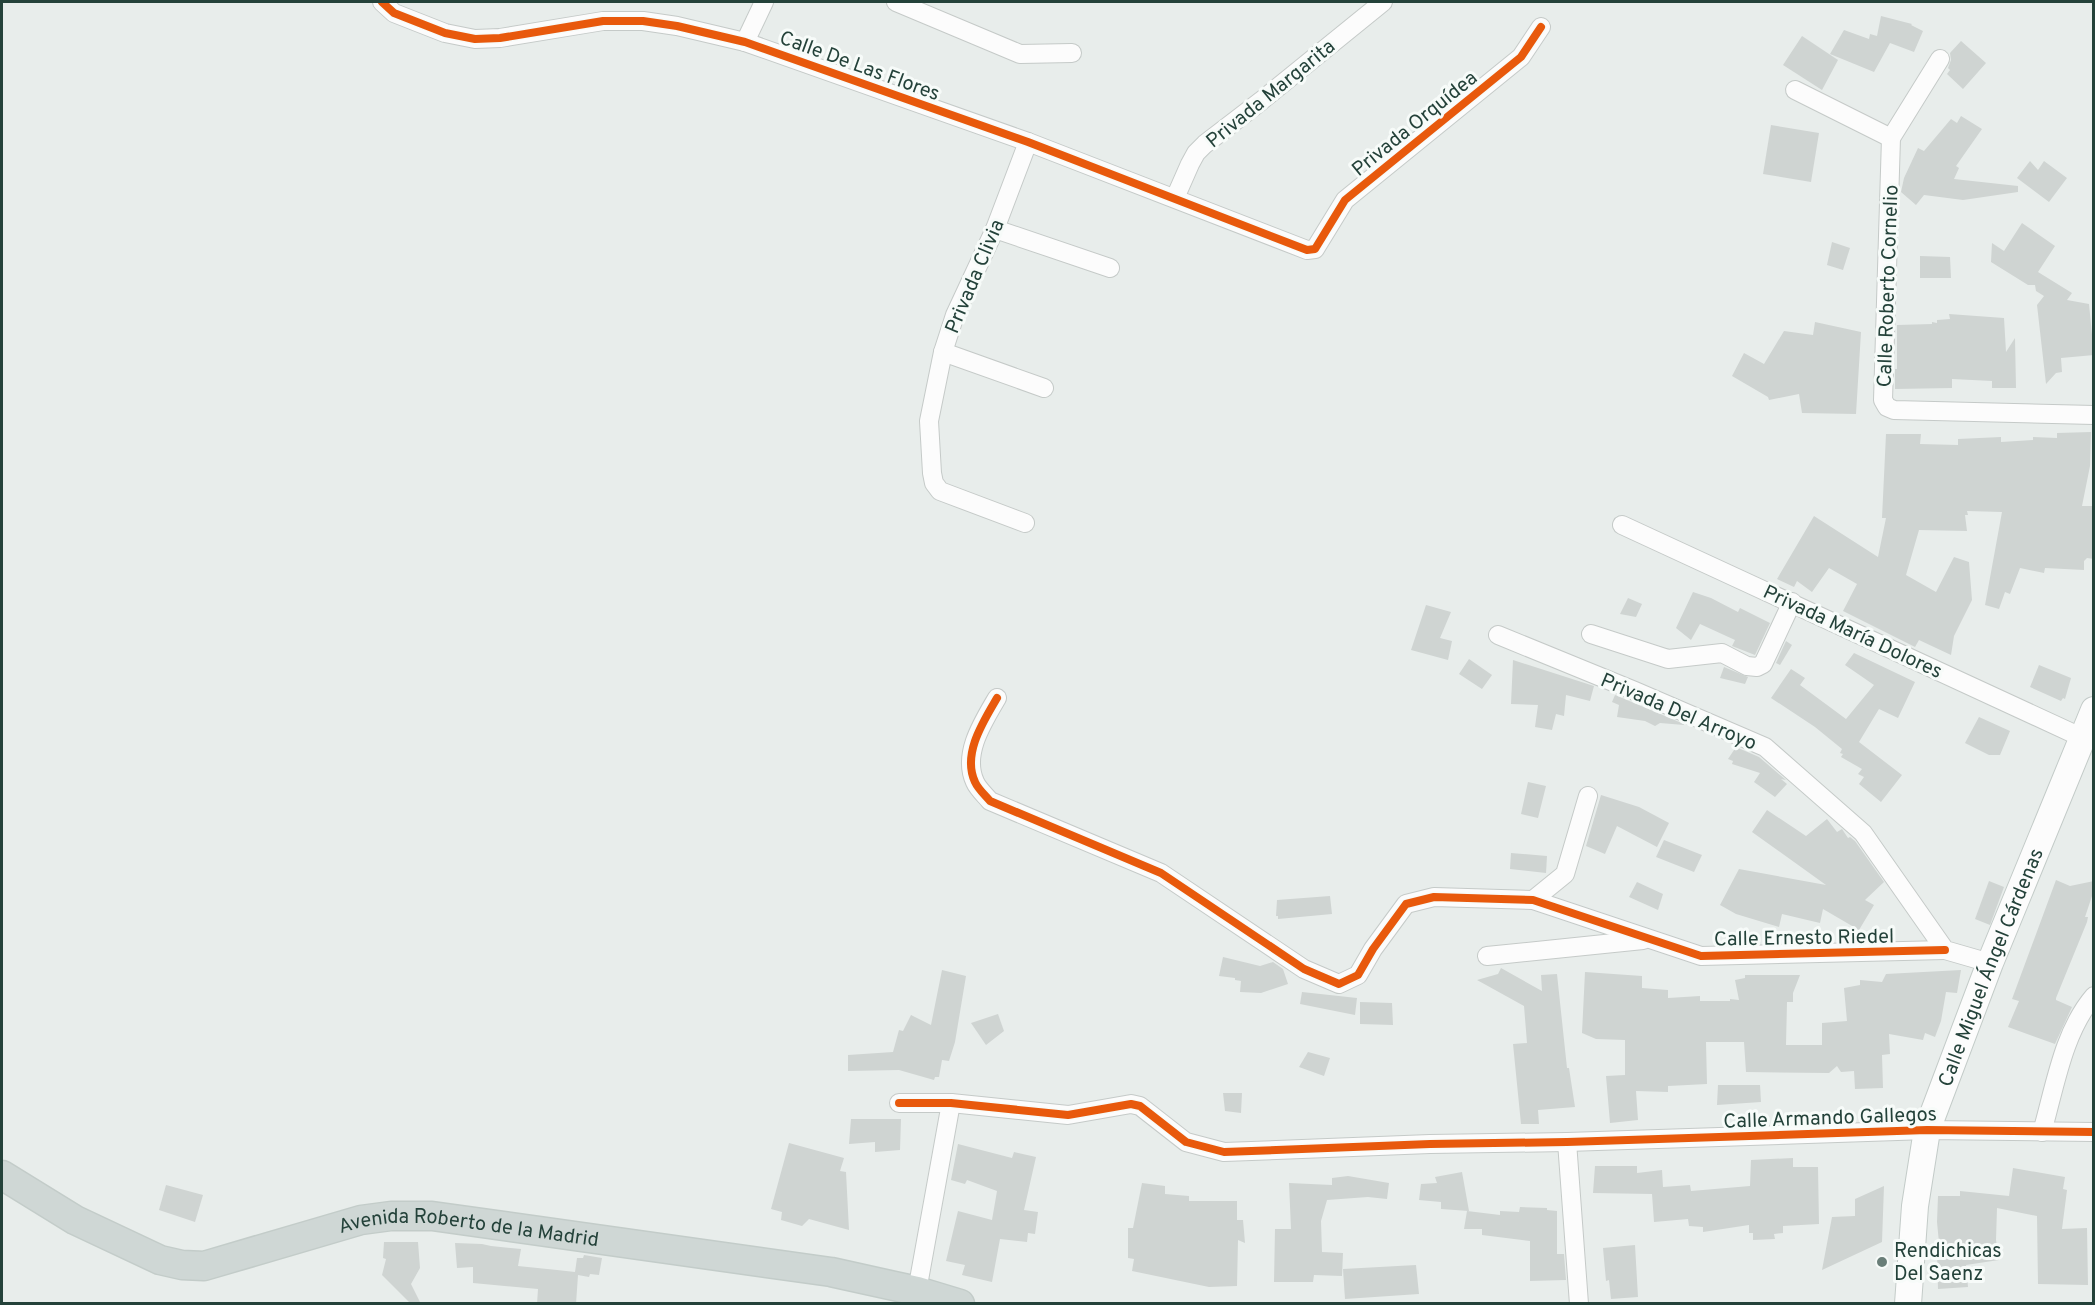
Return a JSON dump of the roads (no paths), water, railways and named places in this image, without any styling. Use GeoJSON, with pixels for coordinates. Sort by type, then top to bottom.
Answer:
{"type":"FeatureCollection","features":[{"type":"Feature","properties":{"kind":"main road","name":"Avenida Roberto de la Madrid"},"geometry":{"type":"LineString","coordinates":[[2,1175],[75,1220],[160,1260],[182,1265],[204,1266],[361,1220],[391,1216],[432,1216],[831,1272],[917,1291],[960,1304]]}},
{"type":"Feature","properties":{"kind":"street"},"geometry":{"type":"LineString","coordinates":[[388,7],[411,2]]}},
{"type":"Feature","properties":{"kind":"street"},"geometry":{"type":"LineString","coordinates":[[745,42],[764,2]]}},
{"type":"Feature","properties":{"kind":"street"},"geometry":{"type":"LineString","coordinates":[[896,2],[1020,54],[1072,53]]}},
{"type":"Feature","properties":{"kind":"street","name":"Privada Margarita"},"geometry":{"type":"LineString","coordinates":[[1175,198],[1196,153],[1205,144],[1383,2]]}},
{"type":"Feature","properties":{"kind":"street","name":"Calle De Las Flores"},"geometry":{"type":"LineString","coordinates":[[388,7],[445,33],[475,39],[500,38],[603,21],[643,21],[677,26],[745,42],[1028,142],[1307,250],[1315,249]]}},
{"type":"Feature","properties":{"kind":"street","name":"Privada Orquídea"},"geometry":{"type":"LineString","coordinates":[[1315,249],[1345,200],[1521,57],[1540,27]]}},
{"type":"Feature","properties":{"kind":"street"},"geometry":{"type":"LineString","coordinates":[[1795,90],[1891,138],[1940,59]]}},
{"type":"Feature","properties":{"kind":"street","name":"Calle Roberto Cornelio"},"geometry":{"type":"LineString","coordinates":[[1891,138],[1883,400],[1887,407],[1894,410],[2094,416]]}},
{"type":"Feature","properties":{"kind":"street","name":"Privada Clivia"},"geometry":{"type":"LineString","coordinates":[[1025,523],[940,491],[934,483],[929,420],[955,315],[995,229],[1028,142]]}},
{"type":"Feature","properties":{"kind":"street"},"geometry":{"type":"LineString","coordinates":[[995,229],[1110,268]]}},
{"type":"Feature","properties":{"kind":"street"},"geometry":{"type":"LineString","coordinates":[[944,352],[1044,388]]}},
{"type":"Feature","properties":{"kind":"street","name":"Privada María Dolores"},"geometry":{"type":"LineString","coordinates":[[1622,525],[2083,738]]}},
{"type":"Feature","properties":{"kind":"street"},"geometry":{"type":"LineString","coordinates":[[1590,634],[1668,659],[1722,653],[1747,666],[1757,667],[1763,664],[1792,602]]}},
{"type":"Feature","properties":{"kind":"street","name":"Privada Del Arroyo"},"geometry":{"type":"LineString","coordinates":[[1498,635],[1765,747],[1863,833],[1946,950]]}},
{"type":"Feature","properties":{"kind":"street","name":"Calle Ernesto Riedel"},"geometry":{"type":"LineString","coordinates":[[997,698],[979,729],[970,764],[975,784],[990,801],[1161,873],[1304,969],[1339,984],[1358,975],[1373,949],[1406,904],[1434,897],[1533,900],[1701,956],[1946,950]]}},
{"type":"Feature","properties":{"kind":"street","name":"Calle Miguel Ángel Cárdenas"},"geometry":{"type":"LineString","coordinates":[[1908,1304],[1915,1206],[1927,1130],[1990,963],[2094,710]]}},
{"type":"Feature","properties":{"kind":"street"},"geometry":{"type":"LineString","coordinates":[[1533,900],[1565,874],[1588,796]]}},
{"type":"Feature","properties":{"kind":"street"},"geometry":{"type":"LineString","coordinates":[[1487,956],[1652,940]]}},
{"type":"Feature","properties":{"kind":"street"},"geometry":{"type":"LineString","coordinates":[[1946,950],[1990,963]]}},
{"type":"Feature","properties":{"kind":"street"},"geometry":{"type":"LineString","coordinates":[[2042,1132],[2066,1048],[2083,1008],[2094,996]]}},
{"type":"Feature","properties":{"kind":"street","name":"Calle Armando Gallegos"},"geometry":{"type":"LineString","coordinates":[[899,1103],[951,1103],[1068,1116],[1131,1104],[1140,1106],[1186,1142],[1224,1152],[1927,1130],[2094,1132]]}},
{"type":"Feature","properties":{"kind":"street"},"geometry":{"type":"LineString","coordinates":[[917,1291],[951,1103]]}},
{"type":"Feature","properties":{"kind":"street"},"geometry":{"type":"LineString","coordinates":[[1567,1142],[1579,1304]]}},
{"type":"Feature","properties":{"kind":"place","name":"Rendichicas Del Saenz"},"geometry":{"type":"Point","coordinates":[1882,1262]}}]}
